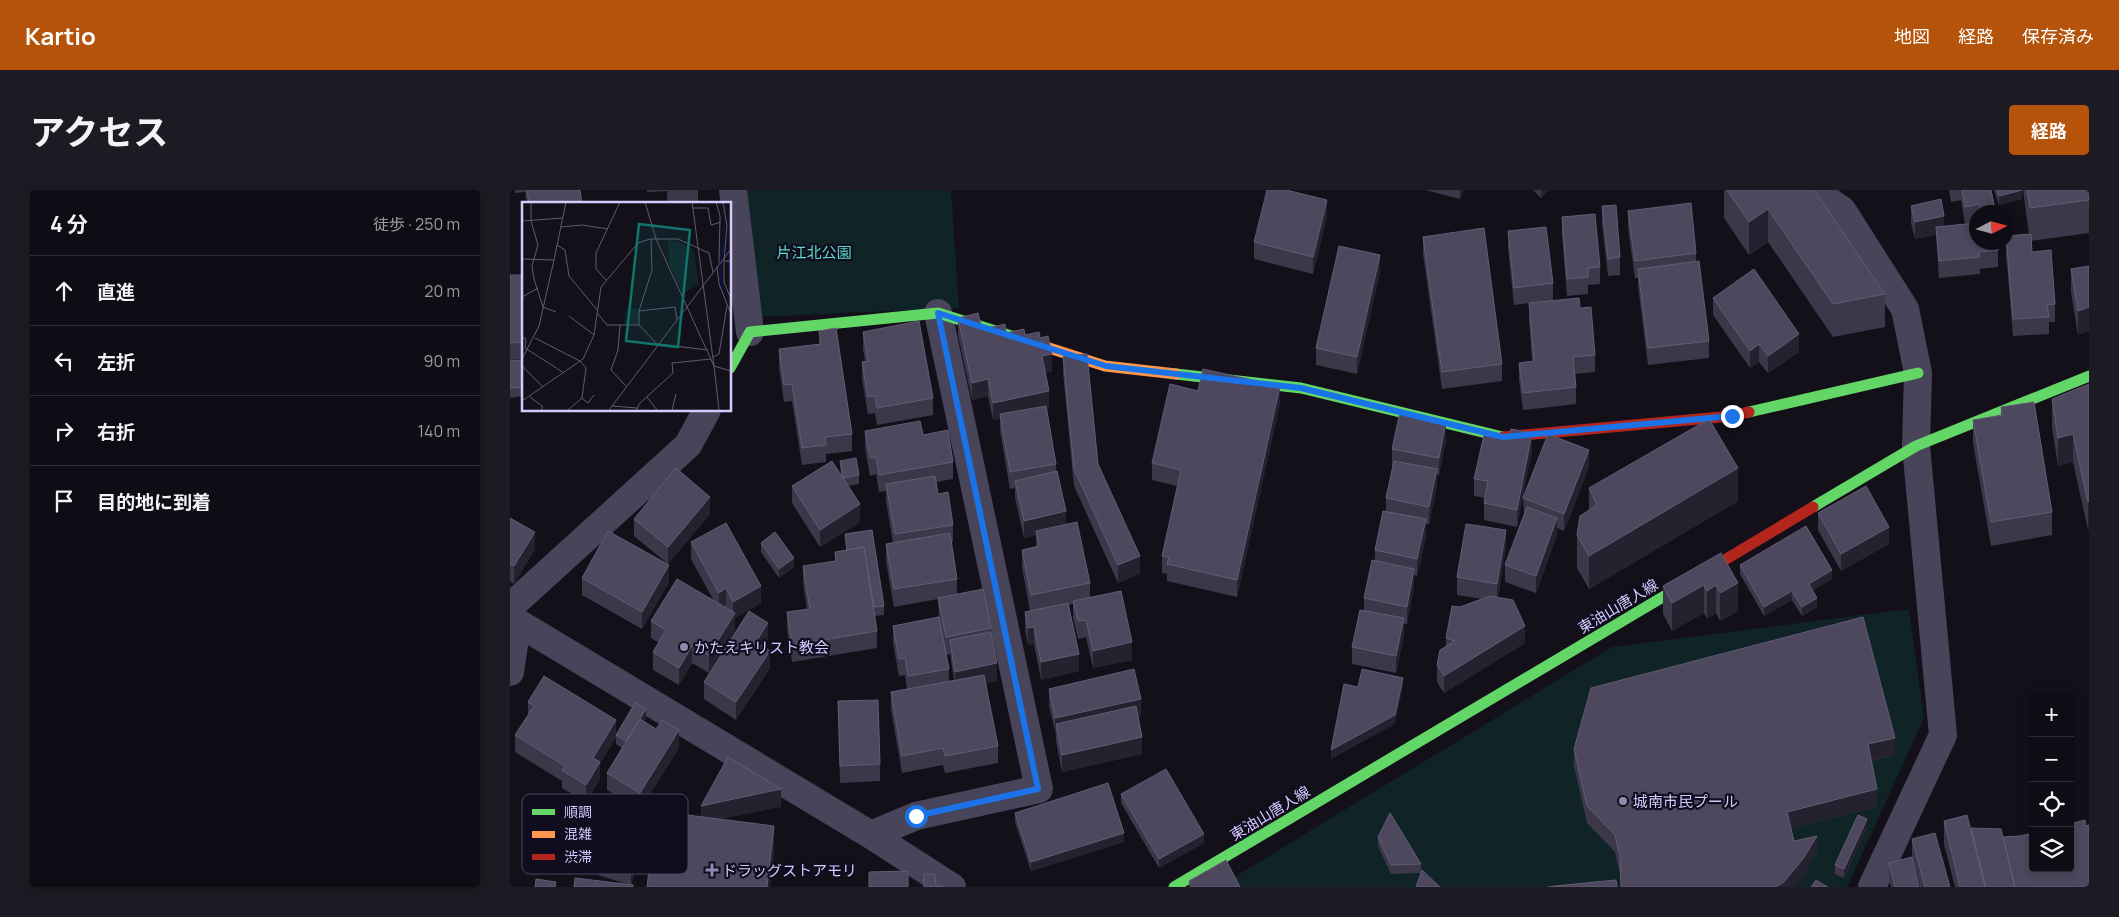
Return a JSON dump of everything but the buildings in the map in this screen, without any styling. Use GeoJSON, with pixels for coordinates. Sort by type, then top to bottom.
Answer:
{"type":"FeatureCollection","features":[{"type":"Feature","properties":{"kind":"street"},"geometry":{"type":"LineString","coordinates":[[731,366],[750,332],[732,190]]}},
{"type":"Feature","properties":{"kind":"street"},"geometry":{"type":"LineString","coordinates":[[1813,190],[1842,210],[1905,309],[1918,373],[1916,446],[1943,735],[1872,887]]}},
{"type":"Feature","properties":{"kind":"street"},"geometry":{"type":"LineString","coordinates":[[750,332],[938,313],[1106,366],[1301,388],[1503,437],[1732,416],[1918,373]]}},
{"type":"Feature","properties":{"kind":"street"},"geometry":{"type":"LineString","coordinates":[[871,835],[916,816],[1038,789],[938,313]]}},
{"type":"Feature","properties":{"kind":"street","name":"東油山唐人線"},"geometry":{"type":"LineString","coordinates":[[1174,887],[1916,446],[2089,376]]}},
{"type":"Feature","properties":{"kind":"street"},"geometry":{"type":"LineString","coordinates":[[510,672],[512,616],[688,445],[706,411]]}},
{"type":"Feature","properties":{"kind":"street"},"geometry":{"type":"LineString","coordinates":[[512,616],[871,835],[952,887]]}},
{"type":"Feature","properties":{"kind":"green space","name":"片江北公園"},"geometry":{"type":"Polygon","coordinates":[[[744,190],[951,190],[959,308],[756,317],[744,190]]]}},
{"type":"Feature","properties":{"kind":"green space","name":"城南市民プール"},"geometry":{"type":"Polygon","coordinates":[[[1909,609],[1924,718],[1847,887],[1225,887],[1223,884],[1612,647],[1909,609]]]}},
{"type":"Feature","properties":{"kind":"traffic: fast"},"geometry":{"type":"LineString","coordinates":[[731,366],[750,332],[938,313],[1018,338]]}},
{"type":"Feature","properties":{"kind":"traffic: fast"},"geometry":{"type":"LineString","coordinates":[[1749,412],[1918,373]]}},
{"type":"Feature","properties":{"kind":"traffic: fast"},"geometry":{"type":"LineString","coordinates":[[1176,374],[1301,388],[1503,437]]}},
{"type":"Feature","properties":{"kind":"traffic: fast"},"geometry":{"type":"LineString","coordinates":[[1813,507],[1916,446],[2089,376]]}},
{"type":"Feature","properties":{"kind":"traffic: fast"},"geometry":{"type":"LineString","coordinates":[[1174,887],[1683,585]]}},
{"type":"Feature","properties":{"kind":"traffic: slow"},"geometry":{"type":"LineString","coordinates":[[1018,338],[1105,366],[1176,374]]}},
{"type":"Feature","properties":{"kind":"traffic: jam"},"geometry":{"type":"LineString","coordinates":[[1503,437],[1732,416],[1749,412]]}},
{"type":"Feature","properties":{"kind":"traffic: jam"},"geometry":{"type":"LineString","coordinates":[[1683,585],[1813,507]]}},
{"type":"Feature","properties":{"kind":"place","name":"かたえキリスト教会"},"geometry":{"type":"Point","coordinates":[684,647]}},
{"type":"Feature","properties":{"kind":"place","name":"城南市民プール"},"geometry":{"type":"Point","coordinates":[1623,801]}},
{"type":"Feature","properties":{"kind":"place","name":"ドラッグストアモリ"},"geometry":{"type":"Point","coordinates":[712,870]}},
{"type":"Feature","properties":{"kind":"route"},"geometry":{"type":"LineString","coordinates":[[916,816],[1038,789],[938,313],[1106,366],[1301,388],[1503,437],[1732,416]]}}]}
